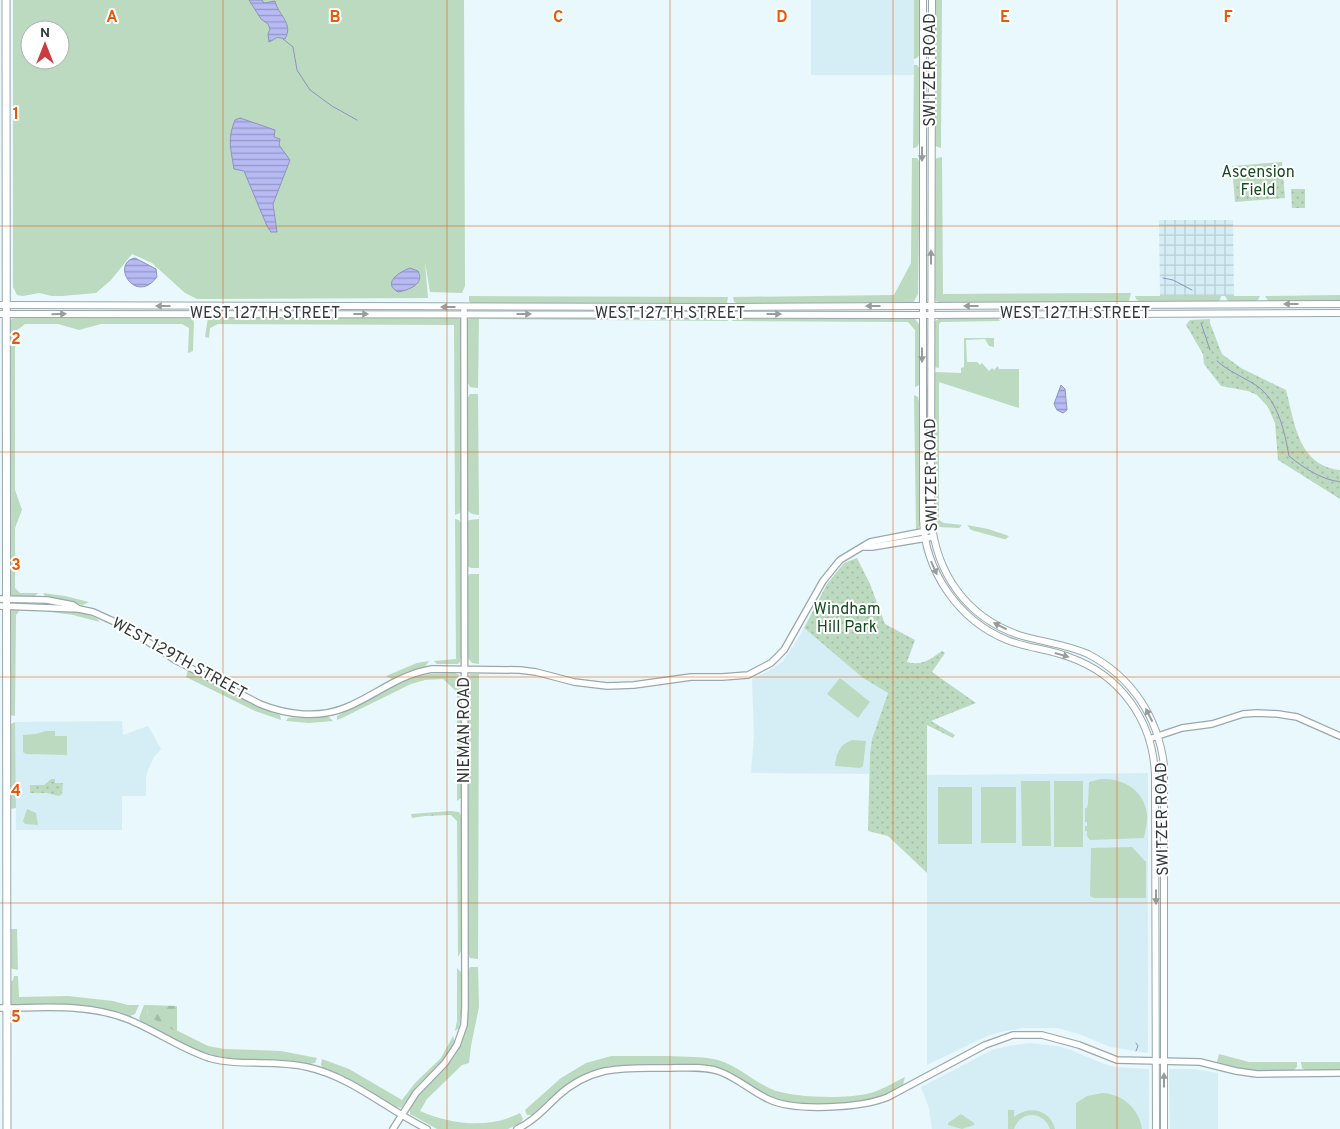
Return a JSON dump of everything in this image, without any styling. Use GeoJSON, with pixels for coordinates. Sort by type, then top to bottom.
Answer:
{"type":"FeatureCollection","features":[{"type":"Feature","properties":{"kind":"main road"},"geometry":{"type":"LineString","coordinates":[[6,0],[3,86],[3,1008],[7,1129]]}},
{"type":"Feature","properties":{"kind":"main road","name":"SWITZER ROAD"},"geometry":{"type":"LineString","coordinates":[[923,0],[922,315],[924,538],[930,559],[946,591],[969,616],[984,628],[1005,639],[1082,661],[1102,674],[1122,690],[1133,704],[1149,738],[1155,760],[1156,1129]]}},
{"type":"Feature","properties":{"kind":"main road","name":"SWITZER ROAD"},"geometry":{"type":"LineString","coordinates":[[932,0],[931,315],[933,534],[942,566],[950,581],[961,596],[978,613],[994,624],[1011,632],[1069,647],[1087,654],[1104,664],[1124,680],[1136,694],[1150,717],[1158,736],[1163,758],[1164,775],[1164,1129]]}},
{"type":"Feature","properties":{"kind":"main road","name":"WEST 127TH STREET"},"geometry":{"type":"LineString","coordinates":[[3,314],[1340,304]]}},
{"type":"Feature","properties":{"kind":"main road","name":"WEST 127TH STREET"},"geometry":{"type":"LineString","coordinates":[[3,305],[922,315],[1340,313]]}},
{"type":"Feature","properties":{"kind":"street","name":"NIEMAN ROAD"},"geometry":{"type":"LineString","coordinates":[[394,1129],[420,1089],[450,1057],[457,1045],[464,1025],[464,310]]}},
{"type":"Feature","properties":{"kind":"street","name":"WEST 129TH STREET"},"geometry":{"type":"LineString","coordinates":[[3,603],[80,609],[93,612],[111,619],[175,660],[260,704],[273,709],[298,714],[319,714],[347,707],[399,678],[420,671],[465,668],[536,672],[574,682],[607,686],[634,685],[691,677],[748,675],[772,662],[784,650],[830,570],[840,560],[870,542],[923,531],[933,534]]}},
{"type":"Feature","properties":{"kind":"street","name":"WEST 129TH STREET"},"geometry":{"type":"LineString","coordinates":[[864,547],[924,538],[933,534]]}},
{"type":"Feature","properties":{"kind":"street"},"geometry":{"type":"LineString","coordinates":[[1149,738],[1182,728],[1212,724],[1243,714],[1257,712],[1298,718],[1340,736]]}},
{"type":"Feature","properties":{"kind":"street"},"geometry":{"type":"LineString","coordinates":[[3,1008],[80,1008],[113,1014],[216,1060],[288,1064],[325,1072],[359,1088],[427,1129]]}},
{"type":"Feature","properties":{"kind":"street"},"geometry":{"type":"LineString","coordinates":[[517,1129],[535,1118],[574,1084],[594,1074],[614,1069],[710,1069],[726,1074],[769,1100],[781,1104],[854,1106],[888,1097],[972,1051],[1000,1038],[1025,1034],[1042,1035],[1079,1045],[1117,1060],[1200,1062],[1257,1074],[1340,1074]]}},
{"type":"Feature","properties":{"kind":"shaded area"},"geometry":{"type":"Polygon","coordinates":[[[811,0],[914,0],[914,75],[811,75],[811,0]]]}},
{"type":"Feature","properties":{"kind":"shaded area"},"geometry":{"type":"Polygon","coordinates":[[[1159,220],[1233,220],[1234,296],[1160,296],[1159,220]]]}},
{"type":"Feature","properties":{"kind":"shaded area"},"geometry":{"type":"Polygon","coordinates":[[[804,628],[863,678],[888,693],[872,739],[869,774],[751,773],[754,737],[752,679],[769,671],[783,661],[804,628]]]}},
{"type":"Feature","properties":{"kind":"shaded area"},"geometry":{"type":"Polygon","coordinates":[[[122,721],[123,735],[148,726],[161,749],[154,757],[148,770],[146,796],[122,796],[122,830],[16,830],[15,722],[122,721]]]}},
{"type":"Feature","properties":{"kind":"shaded area"},"geometry":{"type":"Polygon","coordinates":[[[1148,773],[1148,1053],[1110,1047],[1082,1035],[1058,1028],[1023,1028],[987,1036],[927,1065],[927,775],[1148,773]]]}},
{"type":"Feature","properties":{"kind":"shaded area"},"geometry":{"type":"Polygon","coordinates":[[[1029,1043],[1058,1046],[1115,1067],[1149,1069],[1149,1129],[932,1129],[929,1108],[921,1087],[992,1050],[1029,1043]]]}},
{"type":"Feature","properties":{"kind":"shaded area"},"geometry":{"type":"Polygon","coordinates":[[[1169,1069],[1194,1069],[1218,1073],[1218,1129],[1170,1129],[1169,1069]]]}},
{"type":"Feature","properties":{"kind":"green space"},"geometry":{"type":"Polygon","coordinates":[[[13,0],[464,0],[465,286],[462,293],[430,292],[425,262],[428,298],[197,299],[185,293],[152,263],[132,254],[111,280],[96,293],[62,296],[39,293],[23,296],[17,295],[13,287],[13,0]]]}},
{"type":"Feature","properties":{"kind":"green space"},"geometry":{"type":"Polygon","coordinates":[[[914,0],[920,0],[920,54],[914,59],[914,0]]]}},
{"type":"Feature","properties":{"kind":"green space"},"geometry":{"type":"Polygon","coordinates":[[[934,0],[942,0],[941,148],[935,146],[934,0]]]}},
{"type":"Feature","properties":{"kind":"green space"},"geometry":{"type":"Polygon","coordinates":[[[914,65],[917,65],[920,69],[919,143],[917,147],[913,148],[914,65]]]}},
{"type":"Feature","properties":{"kind":"green space"},"geometry":{"type":"Polygon","coordinates":[[[942,157],[943,294],[1131,293],[1129,301],[942,303],[936,301],[934,296],[934,161],[942,157]]]}},
{"type":"Feature","properties":{"kind":"green space"},"geometry":{"type":"Polygon","coordinates":[[[912,158],[917,158],[920,163],[918,294],[913,303],[739,304],[734,302],[733,297],[894,295],[911,263],[912,158]]]}},
{"type":"Feature","properties":{"kind":"green space","name":"Ascension Field"},"geometry":{"type":"Polygon","coordinates":[[[1282,162],[1285,198],[1235,202],[1232,166],[1282,162]]]}},
{"type":"Feature","properties":{"kind":"green space"},"geometry":{"type":"Polygon","coordinates":[[[1291,189],[1305,189],[1305,208],[1292,208],[1291,189]]]}},
{"type":"Feature","properties":{"kind":"green space"},"geometry":{"type":"Polygon","coordinates":[[[1340,295],[1340,301],[1269,302],[1265,296],[1340,295]]]}},
{"type":"Feature","properties":{"kind":"green space"},"geometry":{"type":"Polygon","coordinates":[[[469,296],[728,297],[727,303],[723,304],[472,304],[469,301],[469,296]]]}},
{"type":"Feature","properties":{"kind":"green space"},"geometry":{"type":"Polygon","coordinates":[[[1135,296],[1221,296],[1218,302],[1140,302],[1135,296]]]}},
{"type":"Feature","properties":{"kind":"green space"},"geometry":{"type":"Polygon","coordinates":[[[1225,296],[1260,296],[1255,301],[1228,301],[1225,296]]]}},
{"type":"Feature","properties":{"kind":"green space"},"geometry":{"type":"Polygon","coordinates":[[[192,316],[194,323],[193,351],[188,353],[189,328],[182,324],[101,324],[79,330],[58,324],[25,324],[15,332],[15,490],[22,510],[15,528],[15,588],[20,593],[38,593],[34,597],[10,596],[8,321],[15,317],[192,316]]]}},
{"type":"Feature","properties":{"kind":"green space"},"geometry":{"type":"Polygon","coordinates":[[[208,317],[459,318],[461,321],[460,513],[455,515],[454,325],[218,324],[210,328],[209,338],[205,337],[208,317]]]}},
{"type":"Feature","properties":{"kind":"green space"},"geometry":{"type":"Polygon","coordinates":[[[470,317],[726,317],[728,321],[479,319],[478,388],[470,387],[468,383],[467,321],[470,317]]]}},
{"type":"Feature","properties":{"kind":"green space"},"geometry":{"type":"Polygon","coordinates":[[[734,317],[912,317],[919,324],[919,385],[915,387],[915,330],[908,322],[732,321],[734,317]]]}},
{"type":"Feature","properties":{"kind":"green space"},"geometry":{"type":"Polygon","coordinates":[[[941,317],[997,317],[1000,321],[941,322],[939,324],[939,368],[934,367],[934,322],[941,317]]]}},
{"type":"Feature","properties":{"kind":"green space"},"geometry":{"type":"Polygon","coordinates":[[[1210,319],[1222,354],[1241,368],[1286,390],[1296,429],[1307,451],[1315,460],[1326,467],[1340,470],[1340,499],[1278,460],[1275,423],[1268,407],[1257,395],[1248,391],[1221,386],[1204,364],[1203,354],[1186,325],[1190,320],[1210,319]]]}},
{"type":"Feature","properties":{"kind":"green space"},"geometry":{"type":"Polygon","coordinates":[[[926,323],[926,373],[929,397],[929,524],[927,524],[924,484],[926,323]]]}},
{"type":"Feature","properties":{"kind":"green space"},"geometry":{"type":"Polygon","coordinates":[[[964,338],[994,338],[994,347],[989,346],[985,339],[966,340],[967,362],[977,362],[980,365],[982,363],[989,371],[992,368],[994,370],[998,366],[999,369],[1019,369],[1019,408],[939,382],[939,520],[944,523],[962,525],[959,528],[939,527],[934,522],[934,374],[936,372],[961,373],[961,368],[964,367],[964,338]]]}},
{"type":"Feature","properties":{"kind":"green space"},"geometry":{"type":"Polygon","coordinates":[[[470,394],[478,394],[479,515],[468,511],[467,399],[470,394]]]}},
{"type":"Feature","properties":{"kind":"green space"},"geometry":{"type":"Polygon","coordinates":[[[914,395],[918,397],[919,402],[920,525],[916,530],[914,395]]]}},
{"type":"Feature","properties":{"kind":"green space"},"geometry":{"type":"Polygon","coordinates":[[[455,519],[459,520],[461,524],[461,658],[458,664],[437,664],[434,661],[456,659],[455,519]]]}},
{"type":"Feature","properties":{"kind":"green space"},"geometry":{"type":"Polygon","coordinates":[[[479,519],[479,568],[471,568],[467,566],[467,523],[469,520],[479,519]]]}},
{"type":"Feature","properties":{"kind":"green space"},"geometry":{"type":"Polygon","coordinates":[[[967,525],[1009,536],[1004,539],[971,530],[967,525]]]}},
{"type":"Feature","properties":{"kind":"green space","name":"Windham Hill Park"},"geometry":{"type":"Polygon","coordinates":[[[857,558],[870,584],[885,624],[915,640],[907,662],[922,662],[942,651],[945,653],[932,672],[976,703],[931,721],[955,735],[953,738],[927,725],[927,873],[888,836],[868,831],[872,739],[888,693],[863,678],[804,628],[827,584],[844,563],[857,558]]]}},
{"type":"Feature","properties":{"kind":"green space"},"geometry":{"type":"Polygon","coordinates":[[[470,574],[479,574],[479,664],[472,663],[468,658],[467,577],[470,574]]]}},
{"type":"Feature","properties":{"kind":"green space"},"geometry":{"type":"Polygon","coordinates":[[[43,593],[89,602],[83,605],[46,598],[43,593]]]}},
{"type":"Feature","properties":{"kind":"green space"},"geometry":{"type":"Polygon","coordinates":[[[50,608],[85,614],[100,622],[73,615],[43,611],[50,608]]]}},
{"type":"Feature","properties":{"kind":"green space"},"geometry":{"type":"Polygon","coordinates":[[[10,609],[38,611],[20,610],[16,615],[15,716],[9,715],[10,609]]]}},
{"type":"Feature","properties":{"kind":"green space"},"geometry":{"type":"Polygon","coordinates":[[[429,661],[425,667],[406,672],[392,679],[386,676],[417,663],[429,661]]]}},
{"type":"Feature","properties":{"kind":"green space"},"geometry":{"type":"Polygon","coordinates":[[[188,670],[253,704],[280,715],[281,720],[255,711],[186,677],[188,670]]]}},
{"type":"Feature","properties":{"kind":"green space"},"geometry":{"type":"Polygon","coordinates":[[[455,673],[461,678],[462,794],[461,798],[457,801],[457,692],[443,679],[425,680],[411,684],[337,720],[337,716],[403,680],[429,674],[455,673]]]}},
{"type":"Feature","properties":{"kind":"green space"},"geometry":{"type":"Polygon","coordinates":[[[470,674],[479,674],[478,959],[470,958],[468,954],[468,678],[470,674]]]}},
{"type":"Feature","properties":{"kind":"green space"},"geometry":{"type":"Polygon","coordinates":[[[840,678],[870,702],[858,718],[827,694],[840,678]]]}},
{"type":"Feature","properties":{"kind":"green space"},"geometry":{"type":"Polygon","coordinates":[[[328,716],[333,721],[309,723],[286,721],[292,717],[328,716]]]}},
{"type":"Feature","properties":{"kind":"green space"},"geometry":{"type":"Polygon","coordinates":[[[15,722],[16,808],[10,809],[9,725],[15,722]]]}},
{"type":"Feature","properties":{"kind":"green space"},"geometry":{"type":"Polygon","coordinates":[[[55,731],[55,736],[67,736],[67,755],[26,754],[23,752],[23,735],[55,731]]]}},
{"type":"Feature","properties":{"kind":"green space"},"geometry":{"type":"Polygon","coordinates":[[[852,740],[866,741],[863,766],[860,768],[835,766],[839,750],[844,744],[852,740]]]}},
{"type":"Feature","properties":{"kind":"green space"},"geometry":{"type":"Polygon","coordinates":[[[51,779],[55,779],[55,783],[63,783],[62,794],[59,796],[47,793],[30,793],[30,785],[44,785],[51,779]]]}},
{"type":"Feature","properties":{"kind":"green space"},"geometry":{"type":"Polygon","coordinates":[[[1101,779],[1118,781],[1138,793],[1147,815],[1144,838],[1090,840],[1087,836],[1087,831],[1085,831],[1087,822],[1085,822],[1085,808],[1087,808],[1088,803],[1089,782],[1101,779]]]}},
{"type":"Feature","properties":{"kind":"green space"},"geometry":{"type":"Polygon","coordinates":[[[1021,781],[1050,781],[1051,846],[1022,846],[1021,781]]]}},
{"type":"Feature","properties":{"kind":"green space"},"geometry":{"type":"Polygon","coordinates":[[[1054,781],[1083,781],[1083,847],[1054,847],[1054,781]]]}},
{"type":"Feature","properties":{"kind":"green space"},"geometry":{"type":"Polygon","coordinates":[[[938,787],[972,787],[972,844],[938,844],[938,787]]]}},
{"type":"Feature","properties":{"kind":"green space"},"geometry":{"type":"Polygon","coordinates":[[[981,787],[1016,787],[1016,843],[981,843],[981,787]]]}},
{"type":"Feature","properties":{"kind":"green space"},"geometry":{"type":"Polygon","coordinates":[[[27,809],[36,813],[38,825],[25,824],[23,821],[27,809]]]}},
{"type":"Feature","properties":{"kind":"green space"},"geometry":{"type":"Polygon","coordinates":[[[451,811],[459,812],[461,816],[461,951],[458,957],[457,821],[451,815],[451,811]]]}},
{"type":"Feature","properties":{"kind":"green space"},"geometry":{"type":"Polygon","coordinates":[[[451,811],[451,815],[412,818],[411,814],[451,811]]]}},
{"type":"Feature","properties":{"kind":"green space"},"geometry":{"type":"Polygon","coordinates":[[[1132,847],[1146,862],[1146,898],[1094,898],[1090,896],[1091,848],[1132,847]]]}},
{"type":"Feature","properties":{"kind":"green space"},"geometry":{"type":"Polygon","coordinates":[[[9,929],[17,929],[18,970],[9,968],[9,929]]]}},
{"type":"Feature","properties":{"kind":"green space"},"geometry":{"type":"Polygon","coordinates":[[[470,967],[478,967],[479,1007],[469,1063],[462,1065],[427,1099],[420,1111],[432,1116],[470,1123],[496,1121],[520,1113],[523,1119],[521,1123],[508,1129],[437,1129],[410,1114],[416,1098],[448,1064],[457,1053],[461,1044],[464,1036],[468,971],[470,967]]]}},
{"type":"Feature","properties":{"kind":"green space"},"geometry":{"type":"Polygon","coordinates":[[[457,968],[462,973],[461,1014],[459,1028],[455,1031],[457,1021],[457,968]]]}},
{"type":"Feature","properties":{"kind":"green space"},"geometry":{"type":"Polygon","coordinates":[[[14,976],[18,976],[19,997],[68,996],[139,1005],[135,1014],[130,1016],[81,1005],[11,1004],[9,983],[13,980],[14,976]]]}},
{"type":"Feature","properties":{"kind":"green space"},"geometry":{"type":"Polygon","coordinates":[[[144,1005],[147,1005],[148,1016],[208,1046],[224,1049],[281,1051],[317,1058],[315,1063],[310,1064],[287,1060],[236,1059],[215,1056],[196,1049],[141,1022],[139,1018],[144,1005]]]}},
{"type":"Feature","properties":{"kind":"green space"},"geometry":{"type":"Polygon","coordinates":[[[147,1005],[177,1006],[177,1032],[148,1016],[147,1005]]]}},
{"type":"Feature","properties":{"kind":"green space"},"geometry":{"type":"Polygon","coordinates":[[[453,1036],[455,1042],[447,1057],[417,1086],[401,1108],[396,1107],[356,1083],[323,1068],[321,1065],[322,1059],[349,1069],[402,1100],[415,1083],[441,1058],[453,1036]]]}},
{"type":"Feature","properties":{"kind":"green space"},"geometry":{"type":"Polygon","coordinates":[[[1219,1054],[1249,1062],[1297,1062],[1297,1067],[1293,1071],[1246,1070],[1217,1062],[1219,1054]]]}},
{"type":"Feature","properties":{"kind":"green space"},"geometry":{"type":"Polygon","coordinates":[[[611,1056],[700,1057],[718,1060],[771,1089],[804,1096],[856,1096],[881,1089],[905,1077],[903,1085],[875,1098],[854,1102],[799,1104],[778,1100],[764,1094],[724,1070],[696,1065],[610,1066],[576,1079],[556,1093],[534,1115],[527,1115],[525,1110],[561,1078],[586,1063],[611,1056]]]}},
{"type":"Feature","properties":{"kind":"green space"},"geometry":{"type":"Polygon","coordinates":[[[1301,1062],[1340,1062],[1340,1071],[1306,1071],[1302,1068],[1301,1062]]]}},
{"type":"Feature","properties":{"kind":"green space"},"geometry":{"type":"Polygon","coordinates":[[[1102,1093],[1123,1099],[1137,1115],[1142,1129],[1076,1129],[1076,1103],[1087,1096],[1102,1093]]]}},
{"type":"Feature","properties":{"kind":"green space"},"geometry":{"type":"Polygon","coordinates":[[[1008,1110],[1014,1110],[1014,1117],[1020,1113],[1032,1110],[1044,1113],[1049,1117],[1055,1129],[1050,1129],[1042,1118],[1032,1115],[1021,1119],[1014,1129],[1008,1129],[1008,1110]]]}},
{"type":"Feature","properties":{"kind":"green space"},"geometry":{"type":"Polygon","coordinates":[[[961,1114],[974,1123],[974,1125],[962,1129],[948,1125],[948,1123],[961,1114]]]}},
{"type":"Feature","properties":{"kind":"water"},"geometry":{"type":"Polygon","coordinates":[[[249,0],[262,0],[264,3],[275,1],[287,24],[288,28],[285,39],[277,38],[269,42],[268,34],[270,29],[268,24],[261,19],[249,0]]]}},
{"type":"Feature","properties":{"kind":"water"},"geometry":{"type":"Polygon","coordinates":[[[240,118],[275,130],[274,137],[280,139],[279,145],[290,160],[273,204],[277,232],[271,232],[267,226],[244,171],[234,169],[230,144],[231,133],[235,120],[240,118]]]}},
{"type":"Feature","properties":{"kind":"water"},"geometry":{"type":"Polygon","coordinates":[[[135,258],[156,269],[157,277],[149,285],[141,287],[134,285],[128,280],[125,274],[125,267],[128,261],[135,258]]]}},
{"type":"Feature","properties":{"kind":"water"},"geometry":{"type":"Polygon","coordinates":[[[410,268],[418,271],[420,276],[418,283],[407,290],[398,292],[393,289],[392,282],[394,278],[410,268]]]}},
{"type":"Feature","properties":{"kind":"water"},"geometry":{"type":"Polygon","coordinates":[[[1061,385],[1065,389],[1067,410],[1063,413],[1057,410],[1054,404],[1061,385]]]}},
{"type":"Feature","properties":{"kind":"waterway"},"geometry":{"type":"LineString","coordinates":[[283,39],[293,47],[297,70],[310,90],[332,106],[357,120]]}},
{"type":"Feature","properties":{"kind":"waterway"},"geometry":{"type":"LineString","coordinates":[[1163,278],[1173,280],[1192,290]]}},
{"type":"Feature","properties":{"kind":"waterway"},"geometry":{"type":"LineString","coordinates":[[1201,323],[1210,350]]}},
{"type":"Feature","properties":{"kind":"waterway"},"geometry":{"type":"LineString","coordinates":[[1217,361],[1264,392],[1275,408],[1283,427],[1289,456],[1313,472],[1340,482]]}},
{"type":"Feature","properties":{"kind":"waterway"},"geometry":{"type":"LineString","coordinates":[[1136,1043],[1138,1046],[1136,1051]]}}]}
